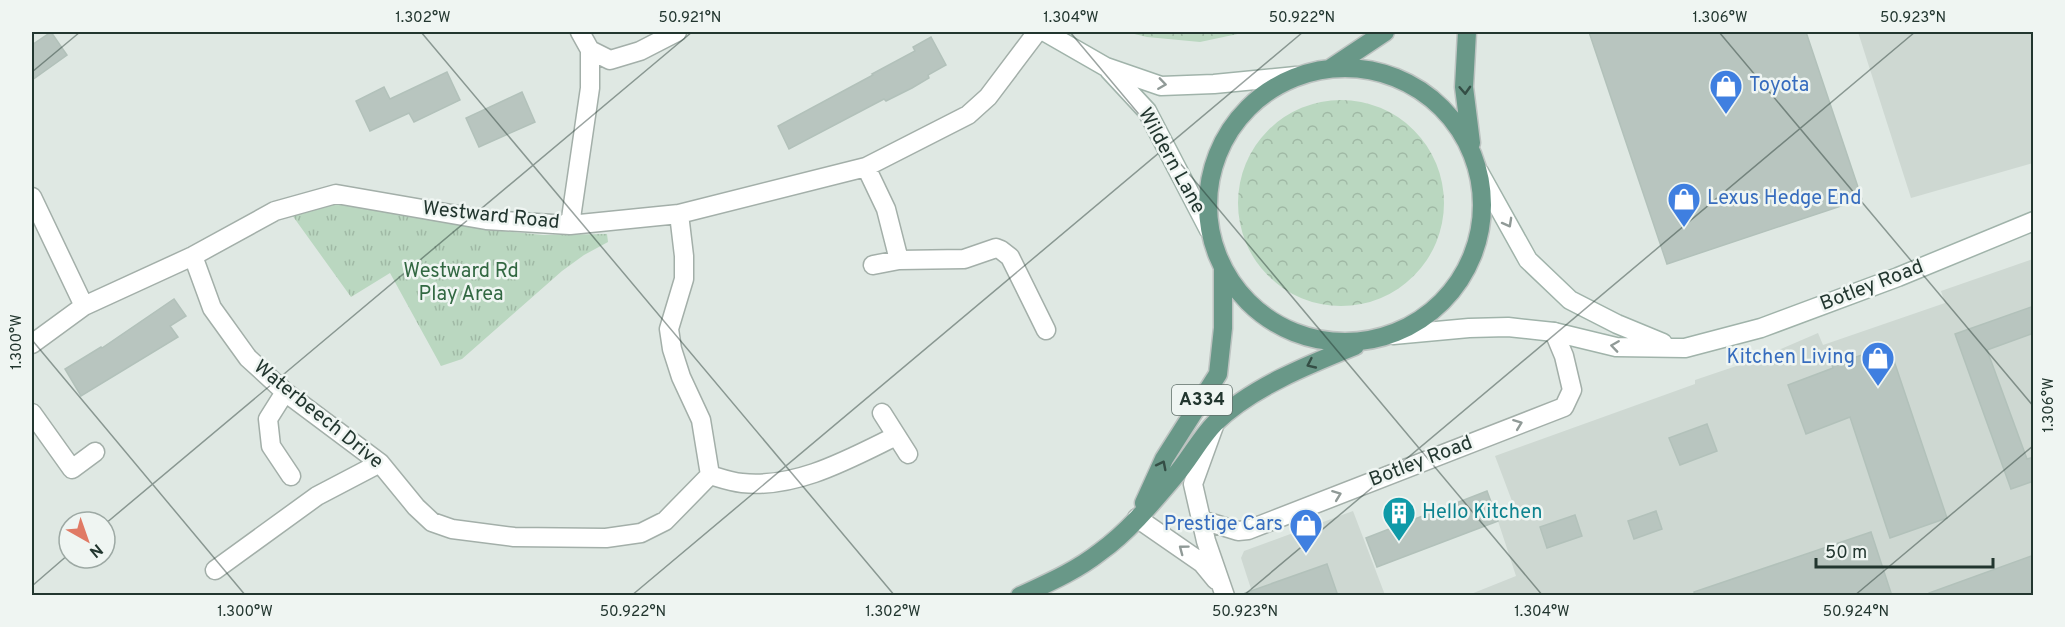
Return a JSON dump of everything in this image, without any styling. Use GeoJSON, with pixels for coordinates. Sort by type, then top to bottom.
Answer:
{"type":"FeatureCollection","features":[{"type":"Feature","properties":{"kind":"main road"},"geometry":{"type":"LineString","coordinates":[[1331,68],[1385,32]]}},
{"type":"Feature","properties":{"kind":"main road"},"geometry":{"type":"LineString","coordinates":[[1467,32],[1464,87],[1471,148],[1479,172],[1483,206],[1479,238],[1467,270],[1448,297],[1423,319],[1393,335],[1365,342],[1322,341],[1282,328],[1248,304],[1223,270],[1209,231],[1207,192],[1216,155],[1235,121],[1262,94],[1296,76],[1331,68],[1374,70],[1414,85],[1448,112],[1471,148]]}},
{"type":"Feature","properties":{"kind":"main road","name":"A334"},"geometry":{"type":"LineString","coordinates":[[1137,518],[1164,459],[1218,374],[1223,328],[1223,270]]}},
{"type":"Feature","properties":{"kind":"main road","name":"A334"},"geometry":{"type":"LineString","coordinates":[[1020,596],[1066,574],[1102,551],[1175,477],[1215,423],[1254,393],[1311,364],[1365,342]]}},
{"type":"Feature","properties":{"kind":"street"},"geometry":{"type":"LineString","coordinates":[[570,225],[590,88],[590,50],[580,32]]}},
{"type":"Feature","properties":{"kind":"street"},"geometry":{"type":"LineString","coordinates":[[590,50],[610,60],[640,51],[677,32]]}},
{"type":"Feature","properties":{"kind":"street","name":"Westward Road"},"geometry":{"type":"LineString","coordinates":[[32,344],[84,306],[193,256],[275,211],[336,194],[486,220],[570,225],[679,214],[866,167],[968,115],[988,97],[1037,32]]}},
{"type":"Feature","properties":{"kind":"street","name":"Wildern Lane"},"geometry":{"type":"LineString","coordinates":[[1045,32],[1106,67],[1161,86],[1214,84],[1296,76]]}},
{"type":"Feature","properties":{"kind":"street","name":"Wildern Lane"},"geometry":{"type":"LineString","coordinates":[[1106,67],[1147,111],[1209,231]]}},
{"type":"Feature","properties":{"kind":"street"},"geometry":{"type":"LineString","coordinates":[[866,167],[886,209],[899,260]]}},
{"type":"Feature","properties":{"kind":"street","name":"Botley Road"},"geometry":{"type":"LineString","coordinates":[[1479,172],[1527,260],[1570,300],[1617,324],[1673,347]]}},
{"type":"Feature","properties":{"kind":"street"},"geometry":{"type":"LineString","coordinates":[[32,197],[84,306]]}},
{"type":"Feature","properties":{"kind":"street"},"geometry":{"type":"LineString","coordinates":[[679,214],[684,279],[669,329],[672,349],[681,377],[701,420],[710,475],[741,483],[772,483],[828,470],[896,436]]}},
{"type":"Feature","properties":{"kind":"street","name":"Botley Road"},"geometry":{"type":"LineString","coordinates":[[1393,335],[1508,327],[1554,332],[1616,347],[1685,348],[1761,328],[1898,277],[2034,221]]}},
{"type":"Feature","properties":{"kind":"street"},"geometry":{"type":"LineString","coordinates":[[873,265],[899,260],[964,259],[990,249],[1001,250],[1010,257],[1046,330]]}},
{"type":"Feature","properties":{"kind":"street","name":"Waterbeech Drive"},"geometry":{"type":"LineString","coordinates":[[193,256],[212,308],[248,358],[285,392],[380,463],[416,507],[432,522],[452,529],[514,537],[606,538],[641,533],[665,521],[710,475]]}},
{"type":"Feature","properties":{"kind":"street","name":"Botley Road"},"geometry":{"type":"LineString","coordinates":[[1202,520],[1238,531],[1248,530],[1564,407],[1572,390],[1564,356],[1554,332]]}},
{"type":"Feature","properties":{"kind":"street"},"geometry":{"type":"LineString","coordinates":[[285,392],[268,419],[271,446],[291,476]]}},
{"type":"Feature","properties":{"kind":"street"},"geometry":{"type":"LineString","coordinates":[[32,413],[72,469],[95,452]]}},
{"type":"Feature","properties":{"kind":"street"},"geometry":{"type":"LineString","coordinates":[[882,413],[908,454]]}},
{"type":"Feature","properties":{"kind":"street"},"geometry":{"type":"LineString","coordinates":[[1215,423],[1193,484],[1206,541],[1224,592]]}},
{"type":"Feature","properties":{"kind":"street"},"geometry":{"type":"LineString","coordinates":[[215,570],[317,496],[380,463]]}},
{"type":"Feature","properties":{"kind":"street"},"geometry":{"type":"LineString","coordinates":[[1137,518],[1202,564],[1224,592]]}},
{"type":"Feature","properties":{"kind":"shaded area"},"geometry":{"type":"Polygon","coordinates":[[[1858,32],[2033,32],[2033,163],[1911,198],[1858,32]]]}},
{"type":"Feature","properties":{"kind":"shaded area"},"geometry":{"type":"Polygon","coordinates":[[[2033,259],[2033,595],[1466,596],[1516,576],[1498,521],[1518,517],[1495,456],[1695,384],[1695,380],[1760,358],[1818,333],[1823,345],[1945,303],[1941,291],[2033,259]]]}},
{"type":"Feature","properties":{"kind":"shaded area","name":"Prestige Cars"},"geometry":{"type":"Polygon","coordinates":[[[1353,511],[1385,595],[1253,595],[1241,558],[1244,551],[1353,511]]]}},
{"type":"Feature","properties":{"kind":"green space"},"geometry":{"type":"Polygon","coordinates":[[[1126,32],[1247,32],[1200,42],[1147,37],[1126,32]]]}},
{"type":"Feature","properties":{"kind":"green space"},"geometry":{"type":"Polygon","coordinates":[[[1341,100],[1361,102],[1380,108],[1414,130],[1436,164],[1442,183],[1444,203],[1442,223],[1436,242],[1414,276],[1380,298],[1361,304],[1341,306],[1321,304],[1302,298],[1268,276],[1246,242],[1240,223],[1238,203],[1240,183],[1246,164],[1268,130],[1302,108],[1321,102],[1341,100]]]}},
{"type":"Feature","properties":{"kind":"green space","name":"Westward Rd Play Area"},"geometry":{"type":"Polygon","coordinates":[[[346,204],[396,210],[493,230],[543,235],[607,234],[608,242],[584,255],[562,271],[462,359],[441,366],[390,273],[351,297],[292,215],[329,205],[346,204]]]}},
{"type":"Feature","properties":{"kind":"building"},"geometry":{"type":"Polygon","coordinates":[[[51,32],[67,55],[32,80],[32,45],[51,32]]]}},
{"type":"Feature","properties":{"kind":"building","name":"Toyota"},"geometry":{"type":"Polygon","coordinates":[[[1589,32],[1806,32],[1862,199],[1667,264],[1589,32]]]}},
{"type":"Feature","properties":{"kind":"building"},"geometry":{"type":"Polygon","coordinates":[[[931,37],[946,65],[928,75],[929,78],[912,88],[886,101],[884,99],[789,149],[778,126],[915,51],[913,47],[931,37]]]}},
{"type":"Feature","properties":{"kind":"building"},"geometry":{"type":"Polygon","coordinates":[[[447,72],[460,100],[414,122],[409,113],[370,131],[356,101],[384,87],[390,99],[447,72]]]}},
{"type":"Feature","properties":{"kind":"building"},"geometry":{"type":"Polygon","coordinates":[[[522,92],[535,122],[479,147],[466,118],[522,92]]]}},
{"type":"Feature","properties":{"kind":"building"},"geometry":{"type":"Polygon","coordinates":[[[174,299],[186,316],[170,326],[178,337],[81,396],[65,369],[102,348],[174,299]]]}},
{"type":"Feature","properties":{"kind":"building"},"geometry":{"type":"Polygon","coordinates":[[[2034,306],[2034,333],[1987,350],[2027,459],[2034,457],[2034,481],[2011,489],[1955,334],[2034,306]]]}},
{"type":"Feature","properties":{"kind":"building"},"geometry":{"type":"Polygon","coordinates":[[[1889,346],[1947,518],[1890,538],[1850,417],[1806,434],[1788,385],[1833,368],[1832,365],[1889,346]]]}},
{"type":"Feature","properties":{"kind":"building"},"geometry":{"type":"Polygon","coordinates":[[[1707,424],[1717,451],[1680,465],[1669,438],[1707,424]]]}},
{"type":"Feature","properties":{"kind":"building"},"geometry":{"type":"Polygon","coordinates":[[[1487,491],[1498,521],[1377,567],[1366,538],[1487,491]]]}},
{"type":"Feature","properties":{"kind":"building"},"geometry":{"type":"Polygon","coordinates":[[[1656,511],[1662,529],[1634,539],[1628,521],[1656,511]]]}},
{"type":"Feature","properties":{"kind":"building"},"geometry":{"type":"Polygon","coordinates":[[[1575,515],[1582,536],[1547,548],[1540,527],[1575,515]]]}},
{"type":"Feature","properties":{"kind":"building"},"geometry":{"type":"Polygon","coordinates":[[[1871,532],[1892,596],[1695,596],[1694,592],[1871,532]]]}},
{"type":"Feature","properties":{"kind":"building"},"geometry":{"type":"Polygon","coordinates":[[[2034,555],[2034,596],[1929,596],[1929,593],[2034,555]]]}},
{"type":"Feature","properties":{"kind":"building"},"geometry":{"type":"Polygon","coordinates":[[[1327,564],[1338,596],[1245,596],[1245,593],[1327,564]]]}},
{"type":"Feature","properties":{"kind":"place","name":"Toyota"},"geometry":{"type":"Point","coordinates":[1726,115]}},
{"type":"Feature","properties":{"kind":"place","name":"Lexus Hedge End"},"geometry":{"type":"Point","coordinates":[1684,228]}},
{"type":"Feature","properties":{"kind":"place","name":"Kitchen Living"},"geometry":{"type":"Point","coordinates":[1878,387]}},
{"type":"Feature","properties":{"kind":"place","name":"Hello Kitchen"},"geometry":{"type":"Point","coordinates":[1399,542]}},
{"type":"Feature","properties":{"kind":"place","name":"Prestige Cars"},"geometry":{"type":"Point","coordinates":[1306,554]}}]}
